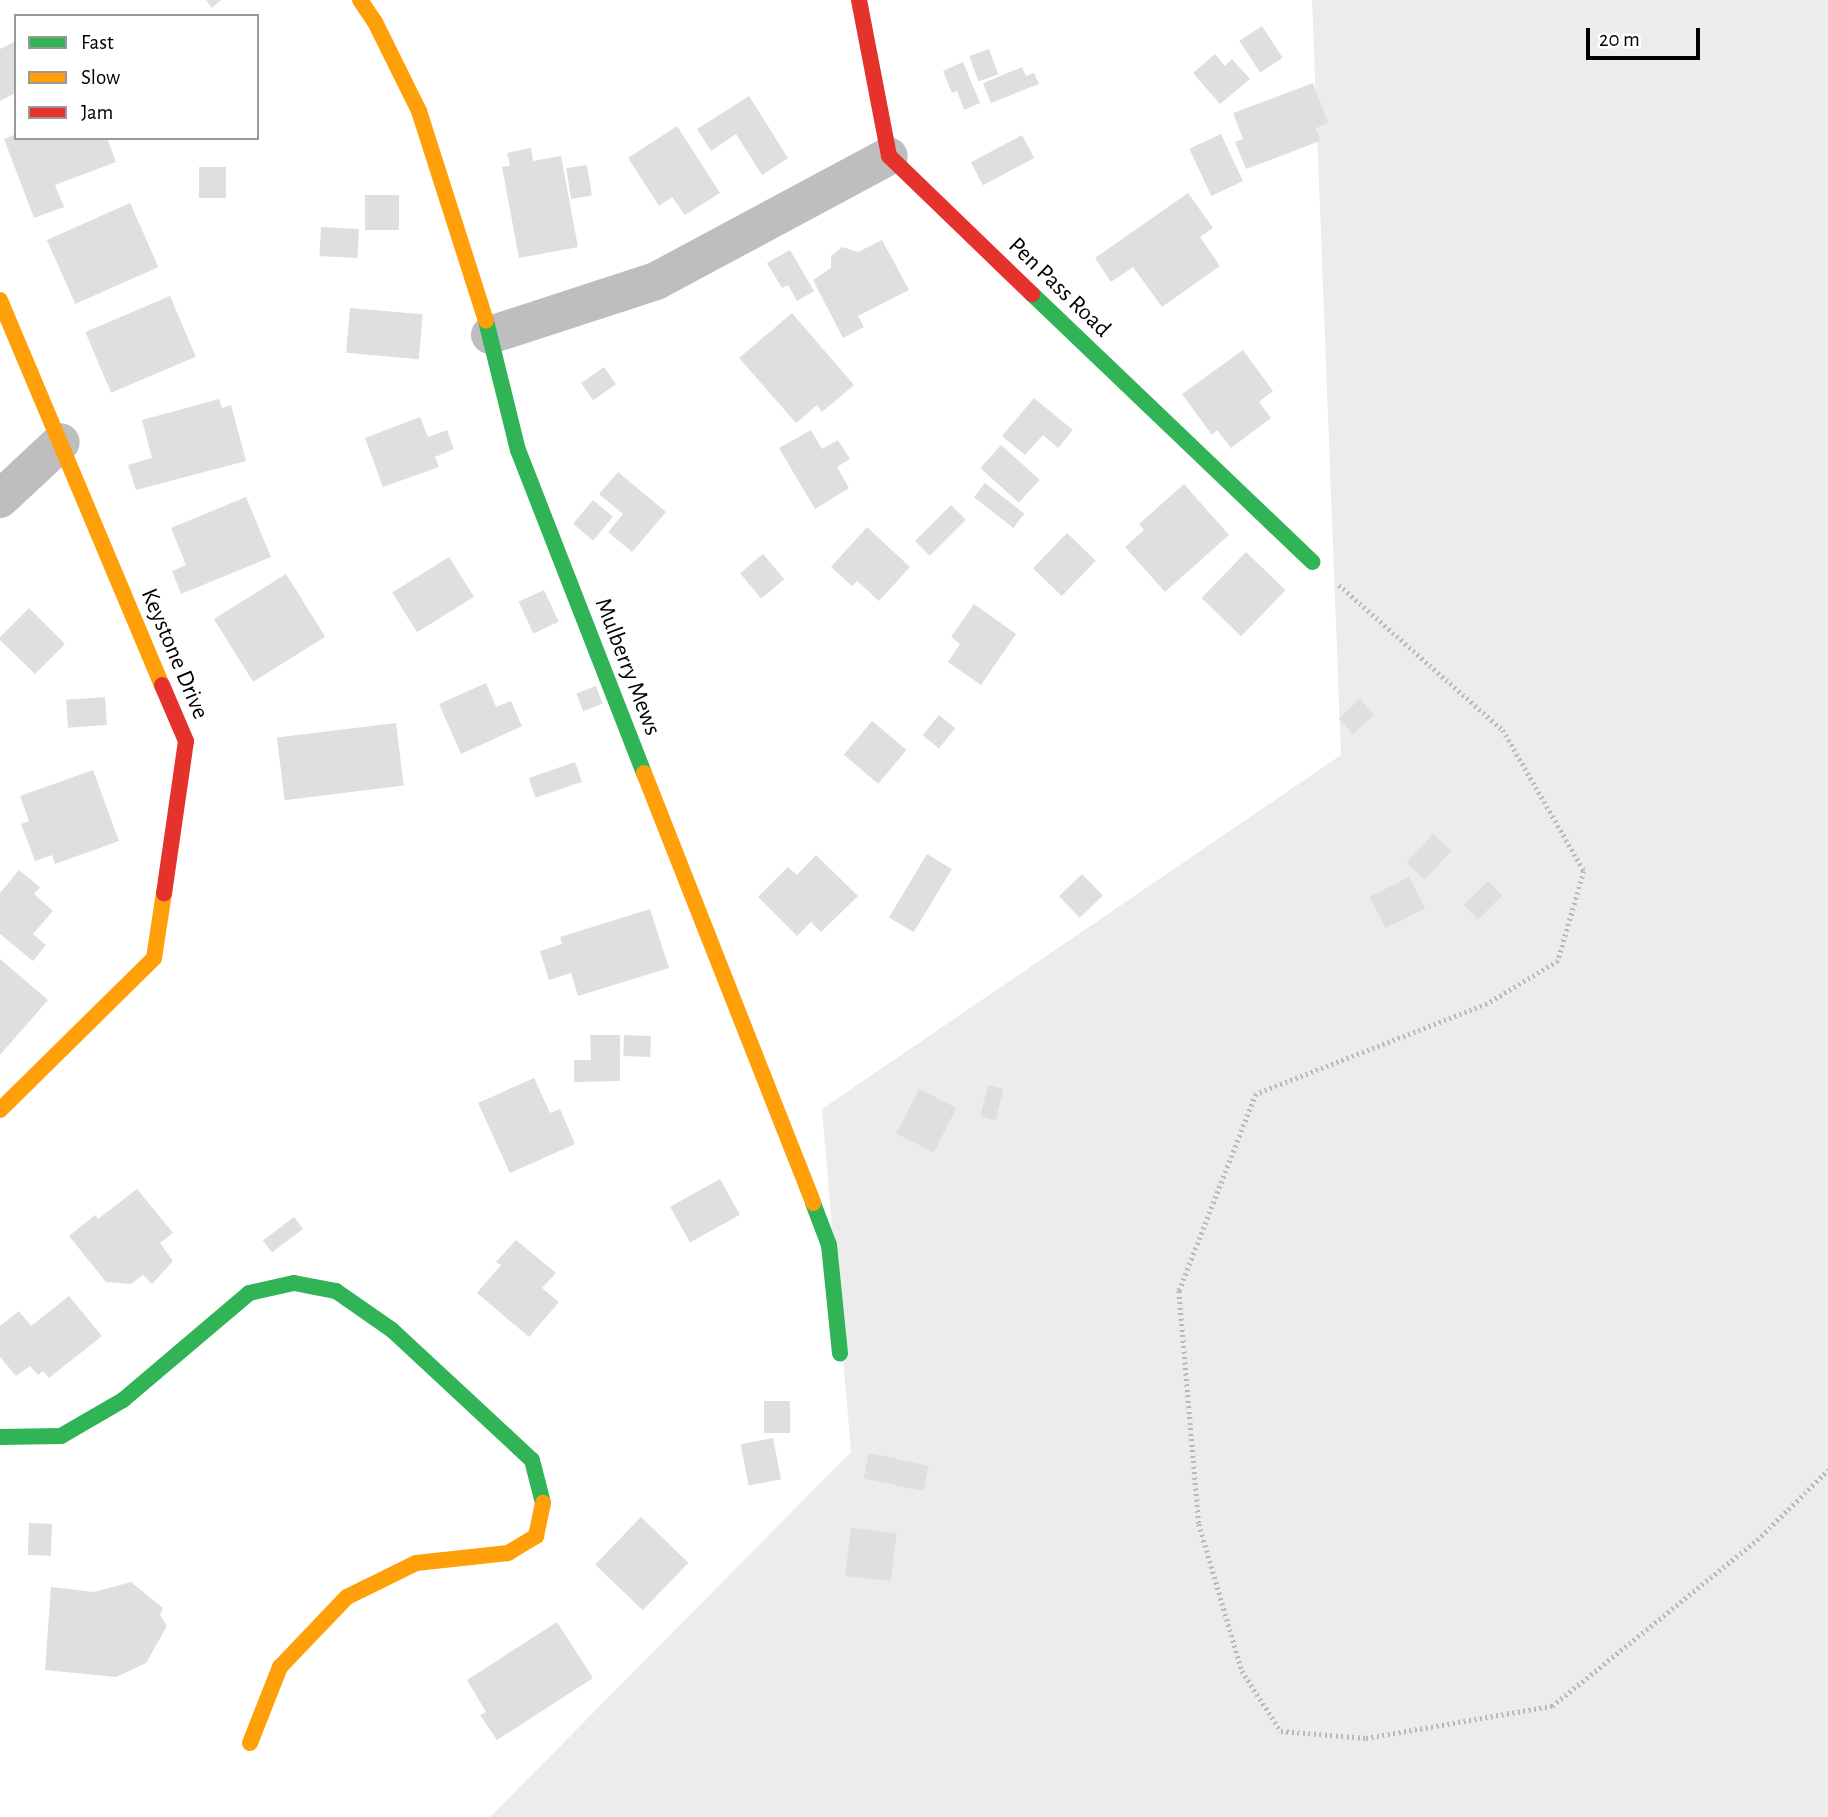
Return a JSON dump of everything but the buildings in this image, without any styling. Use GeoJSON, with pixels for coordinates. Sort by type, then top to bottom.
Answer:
{"type":"FeatureCollection","features":[{"type":"Feature","properties":{"kind":"street","name":"Mulberry Mews"},"geometry":{"type":"LineString","coordinates":[[360,0],[375,22],[419,111],[490,335],[518,450],[829,1245],[841,1353]]}},
{"type":"Feature","properties":{"kind":"street"},"geometry":{"type":"LineString","coordinates":[[490,335],[656,281],[889,156],[859,0]]}},
{"type":"Feature","properties":{"kind":"street","name":"Pen Pass Road"},"geometry":{"type":"LineString","coordinates":[[889,156],[1312,562]]}},
{"type":"Feature","properties":{"kind":"street","name":"Keystone Drive"},"geometry":{"type":"LineString","coordinates":[[0,300],[186,741],[154,958],[0,1110]]}},
{"type":"Feature","properties":{"kind":"street"},"geometry":{"type":"LineString","coordinates":[[0,499],[61,442]]}},
{"type":"Feature","properties":{"kind":"street"},"geometry":{"type":"LineString","coordinates":[[0,1437],[61,1436],[123,1400],[249,1293],[294,1283],[336,1292],[392,1330],[532,1460],[544,1508],[536,1536],[508,1553],[416,1563],[347,1597],[280,1667],[250,1743]]}},
{"type":"Feature","properties":{"kind":"path"},"geometry":{"type":"LineString","coordinates":[[1312,562],[1503,730],[1584,871],[1558,961],[1487,1004],[1256,1094],[1179,1292],[1199,1524],[1242,1671],[1281,1731],[1366,1738],[1552,1706],[1757,1540],[1828,1470]]}},
{"type":"Feature","properties":{"kind":"shaded area"},"geometry":{"type":"Polygon","coordinates":[[[1312,0],[1828,0],[1828,1817],[490,1817],[851,1452],[822,1109],[1341,755],[1312,0]]]}},
{"type":"Feature","properties":{"kind":"traffic: fast"},"geometry":{"type":"LineString","coordinates":[[1032,294],[1312,562]]}},
{"type":"Feature","properties":{"kind":"traffic: fast"},"geometry":{"type":"LineString","coordinates":[[486,321],[518,450],[644,773]]}},
{"type":"Feature","properties":{"kind":"traffic: fast"},"geometry":{"type":"LineString","coordinates":[[813,1203],[829,1245],[840,1353]]}},
{"type":"Feature","properties":{"kind":"traffic: fast"},"geometry":{"type":"LineString","coordinates":[[0,1437],[61,1436],[123,1400],[249,1293],[294,1283],[336,1291],[392,1330],[532,1460],[543,1503]]}},
{"type":"Feature","properties":{"kind":"traffic: slow"},"geometry":{"type":"LineString","coordinates":[[360,0],[375,22],[419,111],[486,321]]}},
{"type":"Feature","properties":{"kind":"traffic: slow"},"geometry":{"type":"LineString","coordinates":[[0,300],[162,685]]}},
{"type":"Feature","properties":{"kind":"traffic: slow"},"geometry":{"type":"LineString","coordinates":[[644,773],[813,1203]]}},
{"type":"Feature","properties":{"kind":"traffic: slow"},"geometry":{"type":"LineString","coordinates":[[0,1110],[154,958],[164,893]]}},
{"type":"Feature","properties":{"kind":"traffic: slow"},"geometry":{"type":"LineString","coordinates":[[250,1743],[280,1667],[347,1597],[416,1563],[508,1553],[536,1536],[543,1503]]}},
{"type":"Feature","properties":{"kind":"traffic: jam"},"geometry":{"type":"LineString","coordinates":[[859,0],[889,156],[1032,294]]}},
{"type":"Feature","properties":{"kind":"traffic: jam"},"geometry":{"type":"LineString","coordinates":[[162,685],[186,741],[164,893]]}}]}
